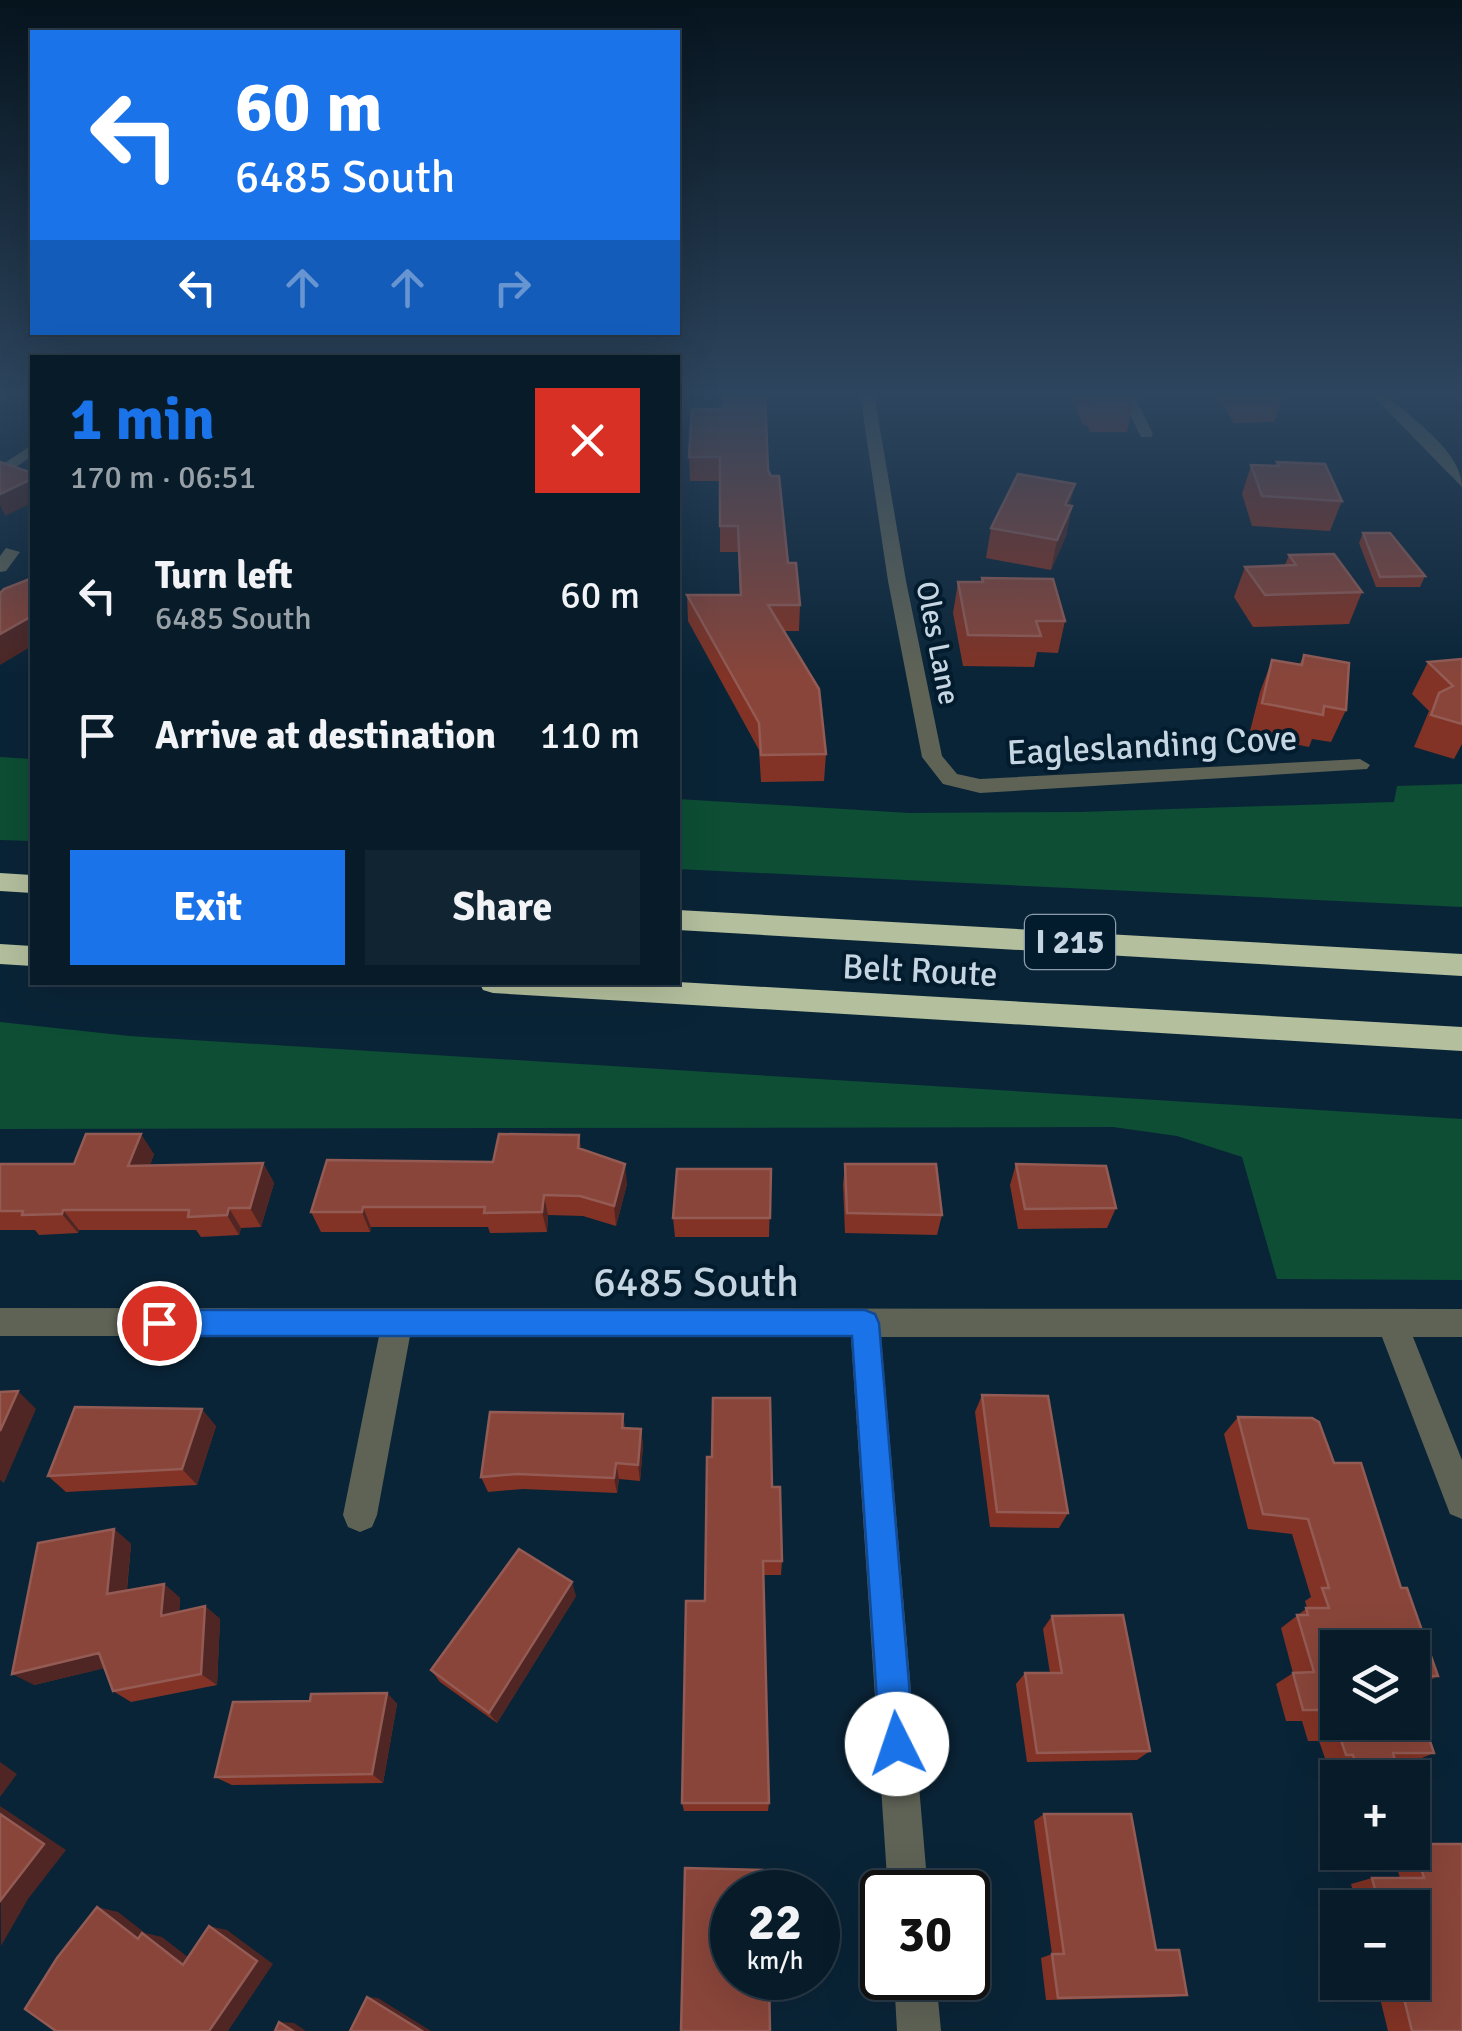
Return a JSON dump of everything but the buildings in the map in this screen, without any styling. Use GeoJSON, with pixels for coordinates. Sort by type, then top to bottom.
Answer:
{"type":"FeatureCollection","features":[{"type":"Feature","properties":{"kind":"highway"},"geometry":{"type":"LineString","coordinates":[[0,882],[30,884]]}},
{"type":"Feature","properties":{"kind":"highway","name":"Belt Route"},"geometry":{"type":"LineString","coordinates":[[680,920],[1462,964]]}},
{"type":"Feature","properties":{"kind":"highway"},"geometry":{"type":"LineString","coordinates":[[0,954],[30,956]]}},
{"type":"Feature","properties":{"kind":"highway","name":"Belt Route"},"geometry":{"type":"LineString","coordinates":[[544,985],[1462,1039]]}},
{"type":"Feature","properties":{"kind":"street","name":"Oles Lane"},"geometry":{"type":"LineString","coordinates":[[884,489],[932,757],[950,779]]}},
{"type":"Feature","properties":{"kind":"street"},"geometry":{"type":"LineString","coordinates":[[0,567],[12,552]]}},
{"type":"Feature","properties":{"kind":"street","name":"Eagleslanding Cove"},"geometry":{"type":"LineString","coordinates":[[950,779],[980,786],[1360,766]]}},
{"type":"Feature","properties":{"kind":"street","name":"6485 South"},"geometry":{"type":"LineString","coordinates":[[0,1322],[1462,1323]]}},
{"type":"Feature","properties":{"kind":"street"},"geometry":{"type":"LineString","coordinates":[[360,1515],[397,1323]]}},
{"type":"Feature","properties":{"kind":"street"},"geometry":{"type":"LineString","coordinates":[[865,1323],[906,1870]]}},
{"type":"Feature","properties":{"kind":"street"},"geometry":{"type":"LineString","coordinates":[[1392,1324],[1462,1502]]}},
{"type":"Feature","properties":{"kind":"street"},"geometry":{"type":"LineString","coordinates":[[917,2000],[919,2031]]}},
{"type":"Feature","properties":{"kind":"green space"},"geometry":{"type":"Polygon","coordinates":[[[0,757],[30,759],[30,841],[0,840],[0,757]]]}},
{"type":"Feature","properties":{"kind":"green space"},"geometry":{"type":"Polygon","coordinates":[[[1462,784],[1462,907],[680,869],[680,799],[909,813],[1079,812],[1394,802],[1397,786],[1462,784]]]}},
{"type":"Feature","properties":{"kind":"green space"},"geometry":{"type":"Polygon","coordinates":[[[0,1022],[129,1036],[1462,1119],[1462,1280],[1277,1279],[1242,1157],[1177,1136],[1113,1127],[0,1129],[0,1022]]]}},
{"type":"Feature","properties":{"kind":"route"},"geometry":{"type":"LineString","coordinates":[[159,1323],[865,1323],[897,1744]]}}]}
